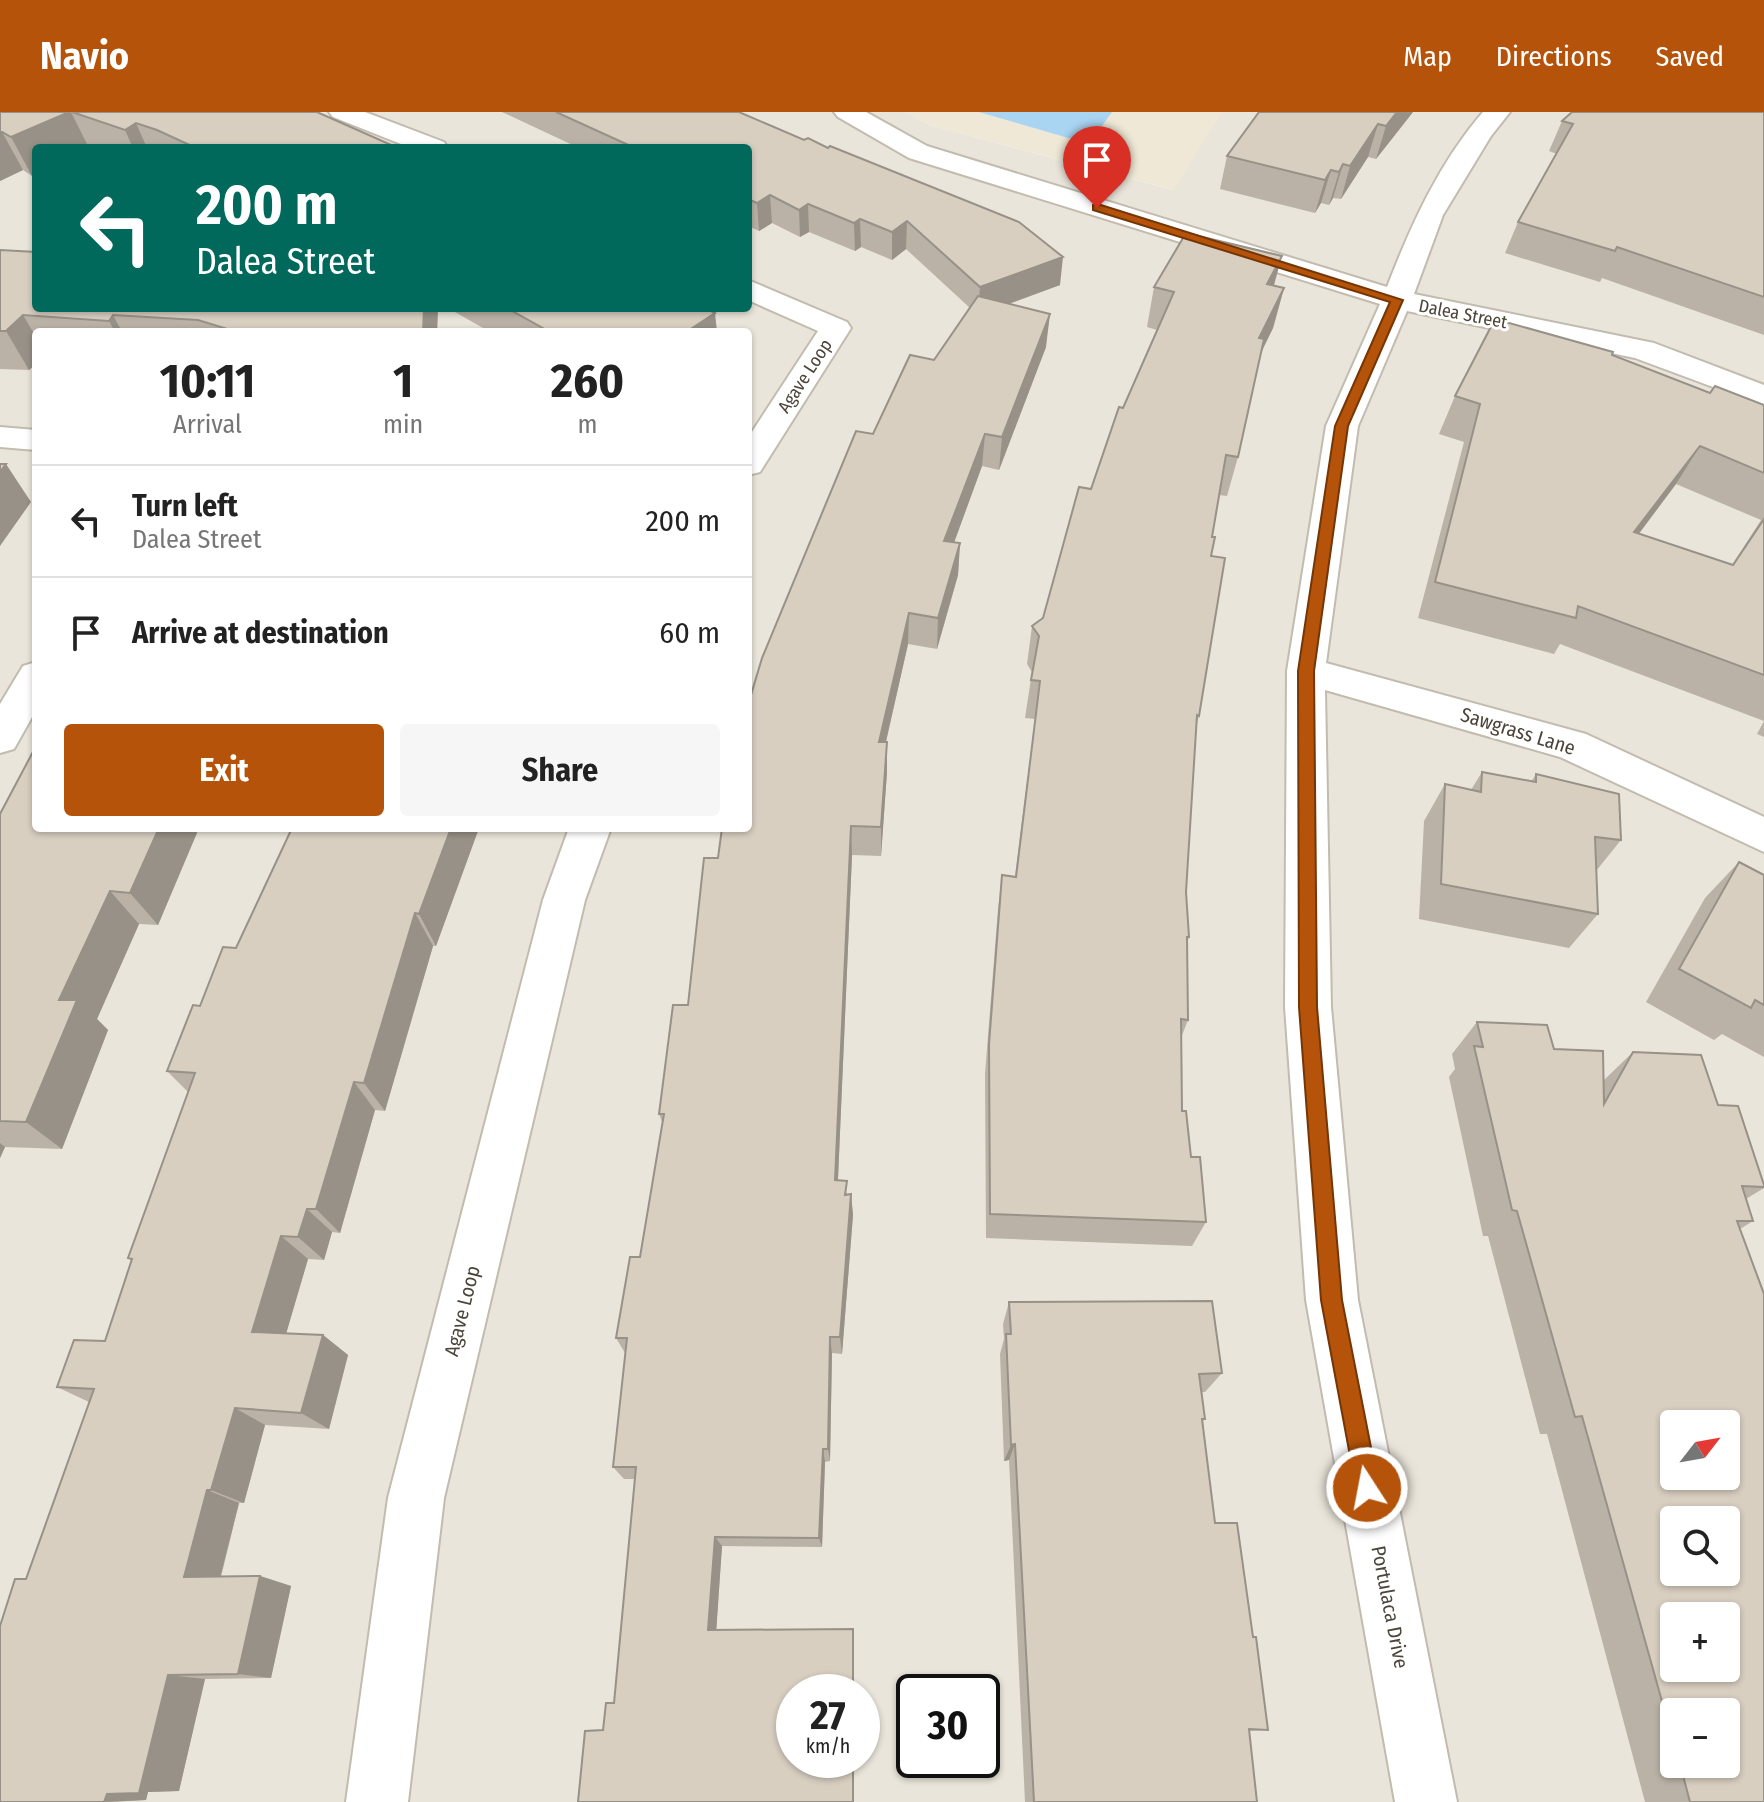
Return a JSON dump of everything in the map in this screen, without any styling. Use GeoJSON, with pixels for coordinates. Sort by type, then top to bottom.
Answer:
{"type":"FeatureCollection","features":[{"type":"Feature","properties":{"kind":"street"},"geometry":{"type":"LineString","coordinates":[[342,112],[425,144]]}},
{"type":"Feature","properties":{"kind":"street","name":"Dalea Street"},"geometry":{"type":"LineString","coordinates":[[847,112],[918,152],[1397,300],[1643,350],[1764,396]]}},
{"type":"Feature","properties":{"kind":"street","name":"Portulaca Drive"},"geometry":{"type":"LineString","coordinates":[[1426,1802],[1332,1300],[1308,1007],[1306,671],[1342,426],[1397,300],[1429,215],[1480,132],[1497,112]]}},
{"type":"Feature","properties":{"kind":"street","name":"Agave Loop"},"geometry":{"type":"LineString","coordinates":[[752,291],[836,328],[752,458]]}},
{"type":"Feature","properties":{"kind":"street"},"geometry":{"type":"LineString","coordinates":[[0,437],[32,440]]}},
{"type":"Feature","properties":{"kind":"street","name":"Sawgrass Lane"},"geometry":{"type":"LineString","coordinates":[[1306,671],[1572,745],[1764,835]]}},
{"type":"Feature","properties":{"kind":"street"},"geometry":{"type":"LineString","coordinates":[[0,738],[32,683]]}},
{"type":"Feature","properties":{"kind":"street","name":"Agave Loop"},"geometry":{"type":"LineString","coordinates":[[377,1802],[416,1498],[564,900],[589,832]]}},
{"type":"Feature","properties":{"kind":"shaded area"},"geometry":{"type":"Polygon","coordinates":[[[0,112],[906,112],[929,125],[1173,190],[1221,112],[1764,112],[1764,1802],[0,1802],[0,112]]]}},
{"type":"Feature","properties":{"kind":"shaded area"},"geometry":{"type":"Polygon","coordinates":[[[906,112],[1221,112],[1174,190],[929,125],[906,112]]]}},
{"type":"Feature","properties":{"kind":"water"},"geometry":{"type":"Polygon","coordinates":[[[979,112],[1112,112],[1089,144],[979,112]]]}},
{"type":"Feature","properties":{"kind":"building"},"geometry":{"type":"Polygon","coordinates":[[[0,112],[69,112],[11,137],[0,133],[0,112]]]}},
{"type":"Feature","properties":{"kind":"building"},"geometry":{"type":"Polygon","coordinates":[[[72,112],[317,112],[389,144],[187,144],[136,123],[125,130],[72,112]]]}},
{"type":"Feature","properties":{"kind":"building"},"geometry":{"type":"Polygon","coordinates":[[[556,112],[739,112],[1019,222],[1063,257],[980,287],[907,221],[892,232],[860,219],[854,223],[808,204],[799,210],[770,195],[757,203],[752,201],[752,144],[626,144],[556,112]]]}},
{"type":"Feature","properties":{"kind":"building"},"geometry":{"type":"Polygon","coordinates":[[[1259,112],[1397,112],[1386,126],[1378,124],[1350,166],[1343,164],[1339,172],[1331,170],[1325,180],[1227,156],[1259,112]]]}},
{"type":"Feature","properties":{"kind":"building"},"geometry":{"type":"Polygon","coordinates":[[[1572,112],[1764,112],[1764,297],[1617,247],[1615,251],[1518,222],[1573,124],[1562,121],[1572,112]]]}},
{"type":"Feature","properties":{"kind":"building"},"geometry":{"type":"Polygon","coordinates":[[[1186,233],[1282,256],[1267,284],[1284,288],[1259,338],[1264,339],[1238,457],[1226,455],[1211,556],[1225,558],[1197,715],[1186,892],[1188,1020],[1181,1019],[1182,1111],[1186,1111],[1191,1157],[1200,1157],[1206,1222],[990,1214],[989,1044],[1002,875],[1016,877],[1040,681],[1031,680],[1039,636],[1032,626],[1043,618],[1079,487],[1091,489],[1119,407],[1123,408],[1174,292],[1154,287],[1186,233]]]}},
{"type":"Feature","properties":{"kind":"building"},"geometry":{"type":"Polygon","coordinates":[[[0,250],[32,252],[32,312],[424,312],[423,328],[224,328],[198,320],[113,315],[109,321],[23,315],[6,331],[0,331],[0,250]]]}},
{"type":"Feature","properties":{"kind":"building"},"geometry":{"type":"Polygon","coordinates":[[[978,296],[1050,314],[1002,437],[985,434],[944,541],[960,543],[938,618],[909,613],[879,742],[887,742],[881,827],[851,826],[835,1180],[847,1181],[845,1195],[851,1194],[840,1337],[830,1337],[828,1449],[823,1449],[819,1538],[715,1537],[708,1630],[853,1629],[853,1674],[776,1674],[776,1778],[853,1778],[853,1802],[578,1802],[585,1731],[603,1730],[606,1703],[614,1703],[636,1467],[613,1467],[627,1338],[616,1338],[630,1257],[640,1257],[664,1114],[659,1114],[673,1005],[688,1005],[704,858],[718,858],[721,832],[752,832],[752,692],[762,658],[856,431],[873,434],[910,355],[934,360],[978,296]]]}},
{"type":"Feature","properties":{"kind":"building"},"geometry":{"type":"Polygon","coordinates":[[[514,312],[715,313],[692,328],[543,328],[514,312]]]}},
{"type":"Feature","properties":{"kind":"building"},"geometry":{"type":"Polygon","coordinates":[[[1495,319],[1613,352],[1612,355],[1710,393],[1715,386],[1764,405],[1764,473],[1700,446],[1634,532],[1733,565],[1764,519],[1764,675],[1578,606],[1576,618],[1435,582],[1480,404],[1455,396],[1495,319]]]}},
{"type":"Feature","properties":{"kind":"building"},"geometry":{"type":"Polygon","coordinates":[[[32,754],[32,832],[157,832],[130,893],[110,891],[59,1000],[77,1000],[26,1122],[0,1121],[0,814],[32,754]]]}},
{"type":"Feature","properties":{"kind":"building"},"geometry":{"type":"Polygon","coordinates":[[[1482,772],[1536,782],[1536,774],[1619,794],[1621,840],[1595,837],[1598,914],[1441,884],[1445,784],[1481,792],[1482,772]]]}},
{"type":"Feature","properties":{"kind":"building"},"geometry":{"type":"Polygon","coordinates":[[[290,832],[450,832],[419,914],[415,913],[364,1083],[354,1082],[316,1209],[307,1209],[298,1237],[281,1236],[252,1332],[323,1335],[301,1413],[235,1408],[211,1490],[207,1490],[184,1577],[260,1576],[238,1674],[168,1675],[139,1793],[107,1794],[104,1802],[0,1802],[0,1626],[15,1579],[26,1579],[94,1389],[57,1387],[74,1340],[105,1341],[132,1259],[128,1258],[195,1073],[167,1071],[193,1005],[200,1006],[223,947],[236,948],[290,832]]]}},
{"type":"Feature","properties":{"kind":"building"},"geometry":{"type":"Polygon","coordinates":[[[1739,862],[1764,875],[1764,1005],[1755,1000],[1751,1008],[1679,969],[1739,862]]]}},
{"type":"Feature","properties":{"kind":"building"},"geometry":{"type":"Polygon","coordinates":[[[1477,1022],[1547,1025],[1554,1049],[1603,1051],[1604,1104],[1633,1052],[1701,1055],[1718,1105],[1738,1106],[1764,1185],[1742,1186],[1753,1221],[1737,1221],[1764,1294],[1764,1802],[1690,1802],[1684,1778],[1740,1778],[1740,1698],[1661,1698],[1582,1416],[1575,1417],[1517,1211],[1512,1210],[1474,1046],[1483,1047],[1477,1022]]]}},
{"type":"Feature","properties":{"kind":"building"},"geometry":{"type":"Polygon","coordinates":[[[1212,1301],[1222,1373],[1199,1374],[1205,1419],[1202,1419],[1215,1523],[1237,1523],[1253,1637],[1256,1637],[1268,1730],[1249,1729],[1257,1802],[1034,1802],[1015,1444],[1011,1445],[1006,1334],[1011,1334],[1009,1302],[1212,1301]]]}},
{"type":"Feature","properties":{"kind":"route"},"geometry":{"type":"LineString","coordinates":[[1097,208],[1397,300],[1342,426],[1306,671],[1308,1007],[1332,1300],[1367,1488]]}}]}
